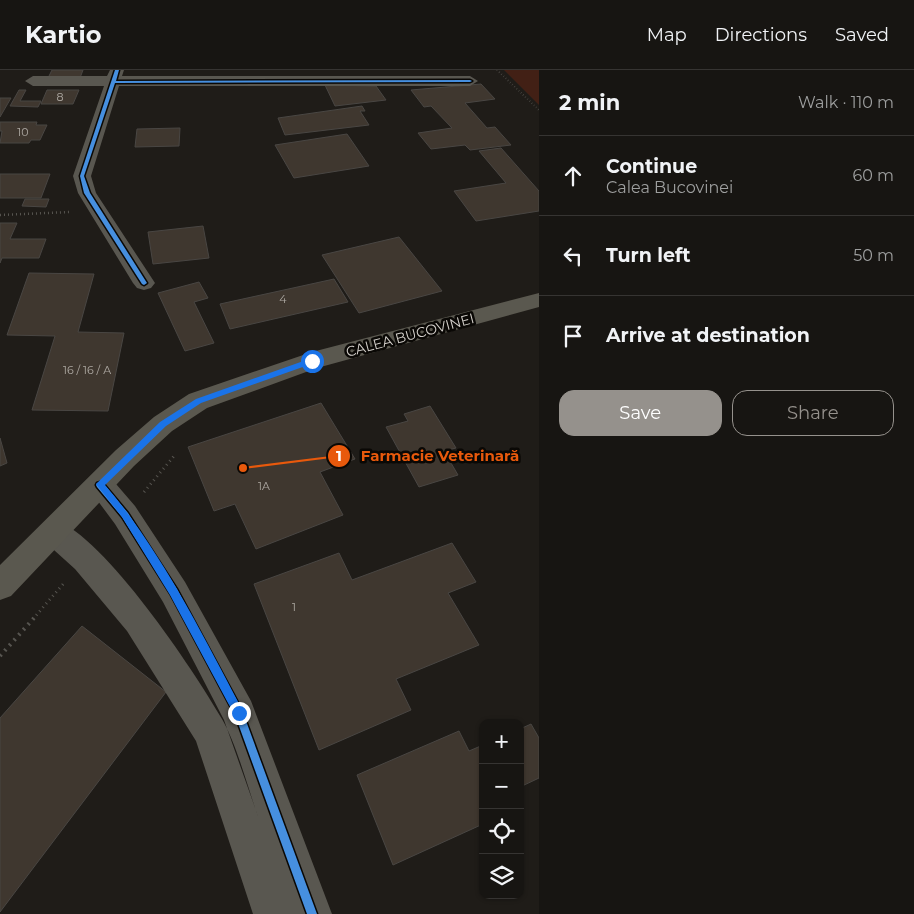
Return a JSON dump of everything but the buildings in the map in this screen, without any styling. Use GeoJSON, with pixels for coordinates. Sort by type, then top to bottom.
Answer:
{"type":"FeatureCollection","features":[{"type":"Feature","properties":{"kind":"main road","name":"CALEA BUCOVINEI"},"geometry":{"type":"LineString","coordinates":[[0,586],[100,484],[163,424],[198,401],[312,361],[539,300]]}},
{"type":"Feature","properties":{"kind":"street"},"geometry":{"type":"LineString","coordinates":[[33,81],[115,76],[470,81]]}},
{"type":"Feature","properties":{"kind":"street"},"geometry":{"type":"LineString","coordinates":[[115,76],[82,176],[87,193],[144,283]]}},
{"type":"Feature","properties":{"kind":"street"},"geometry":{"type":"LineString","coordinates":[[100,484],[125,515],[174,592],[239,713],[312,914]]}},
{"type":"Feature","properties":{"kind":"street"},"geometry":{"type":"LineString","coordinates":[[54,532],[85,559],[138,620],[210,732],[273,914]]}},
{"type":"Feature","properties":{"kind":"path"},"geometry":{"type":"LineString","coordinates":[[497,70],[539,110]]}},
{"type":"Feature","properties":{"kind":"path"},"geometry":{"type":"LineString","coordinates":[[0,215],[98,211]]}},
{"type":"Feature","properties":{"kind":"shaded area"},"geometry":{"type":"Polygon","coordinates":[[[504,70],[539,70],[539,105],[504,70]]]}},
{"type":"Feature","properties":{"kind":"cycle path"},"geometry":{"type":"LineString","coordinates":[[117,70],[82,176],[87,193],[144,283]]}},
{"type":"Feature","properties":{"kind":"cycle path"},"geometry":{"type":"LineString","coordinates":[[113,82],[470,81]]}},
{"type":"Feature","properties":{"kind":"cycle path"},"geometry":{"type":"LineString","coordinates":[[100,485],[125,515],[174,592],[239,713],[312,914]]}},
{"type":"Feature","properties":{"kind":"place","name":"Farmacie Veterinară"},"geometry":{"type":"Point","coordinates":[243,468]}},
{"type":"Feature","properties":{"kind":"route"},"geometry":{"type":"LineString","coordinates":[[239,713],[174,592],[125,515],[100,484],[125,458],[163,424],[198,401],[312,361]]}}]}
